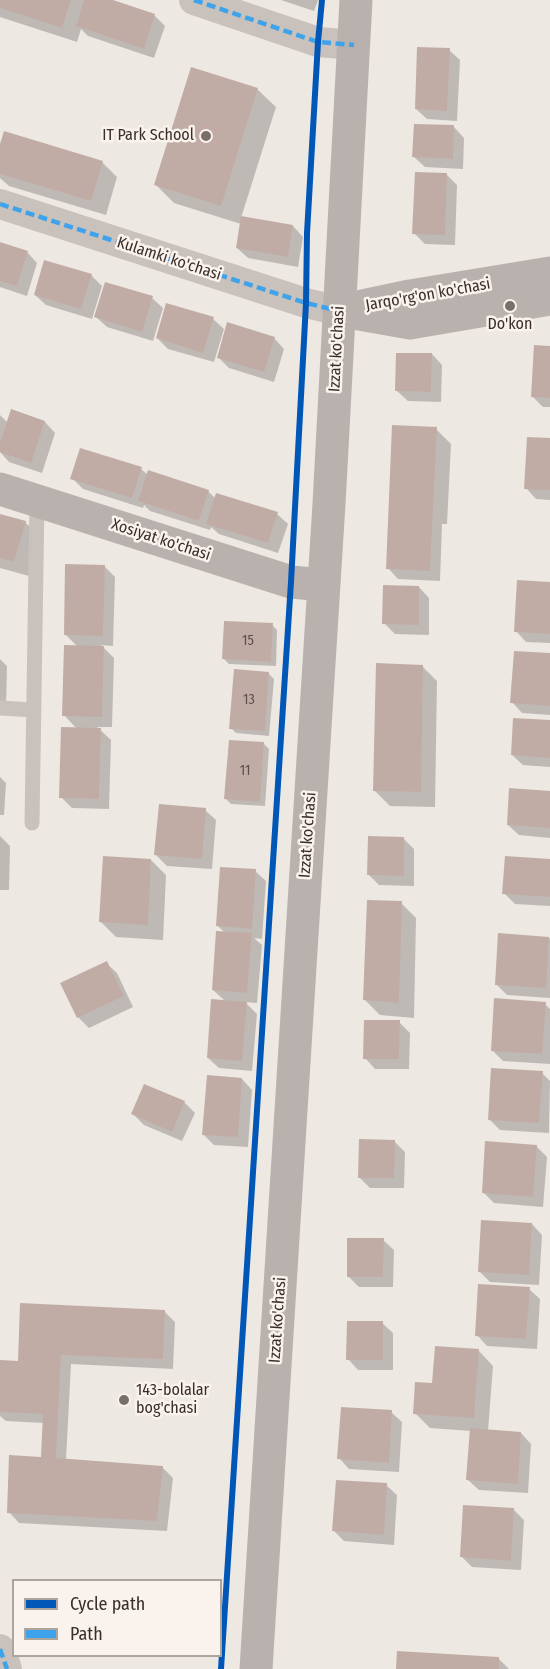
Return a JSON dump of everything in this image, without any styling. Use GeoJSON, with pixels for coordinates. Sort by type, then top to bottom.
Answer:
{"type":"FeatureCollection","features":[{"type":"Feature","properties":{"kind":"main road","name":"Izzat ko'chasi"},"geometry":{"type":"LineString","coordinates":[[256,1669],[324,585],[356,0]]}},
{"type":"Feature","properties":{"kind":"main road","name":"Jarqo'rg'on ko'chasi"},"geometry":{"type":"LineString","coordinates":[[339,311],[410,296],[550,273]]}},
{"type":"Feature","properties":{"kind":"main road","name":"Jarqo'rg'on ko'chasi"},"geometry":{"type":"LineString","coordinates":[[339,311],[410,323],[550,299]]}},
{"type":"Feature","properties":{"kind":"main road","name":"Xosiyat ko'chasi"},"geometry":{"type":"LineString","coordinates":[[0,489],[291,582],[324,585]]}},
{"type":"Feature","properties":{"kind":"street"},"geometry":{"type":"LineString","coordinates":[[194,0],[318,42],[354,45]]}},
{"type":"Feature","properties":{"kind":"street","name":"Kulamki ko'chasi"},"geometry":{"type":"LineString","coordinates":[[0,204],[306,303],[339,311]]}},
{"type":"Feature","properties":{"kind":"street"},"geometry":{"type":"LineString","coordinates":[[0,1649],[7,1669]]}},
{"type":"Feature","properties":{"kind":"lane"},"geometry":{"type":"LineString","coordinates":[[32,823],[37,501]]}},
{"type":"Feature","properties":{"kind":"lane"},"geometry":{"type":"LineString","coordinates":[[0,708],[34,710]]}},
{"type":"Feature","properties":{"kind":"building"},"geometry":{"type":"Polygon","coordinates":[[[0,0],[71,0],[62,28],[0,8],[0,0]]]}},
{"type":"Feature","properties":{"kind":"building"},"geometry":{"type":"Polygon","coordinates":[[[84,0],[113,0],[155,14],[144,49],[76,26],[84,0]]]}},
{"type":"Feature","properties":{"kind":"building"},"geometry":{"type":"Polygon","coordinates":[[[417,47],[450,48],[447,111],[415,109],[417,47]]]}},
{"type":"Feature","properties":{"kind":"building","name":"IT Park School"},"geometry":{"type":"Polygon","coordinates":[[[191,67],[258,88],[221,206],[154,185],[191,67]]]}},
{"type":"Feature","properties":{"kind":"building"},"geometry":{"type":"Polygon","coordinates":[[[414,124],[454,125],[453,159],[412,157],[414,124]]]}},
{"type":"Feature","properties":{"kind":"building"},"geometry":{"type":"Polygon","coordinates":[[[4,131],[103,161],[91,201],[0,174],[0,144],[4,131]]]}},
{"type":"Feature","properties":{"kind":"building"},"geometry":{"type":"Polygon","coordinates":[[[415,172],[447,173],[445,235],[412,234],[415,172]]]}},
{"type":"Feature","properties":{"kind":"building"},"geometry":{"type":"Polygon","coordinates":[[[241,216],[293,225],[288,257],[236,248],[241,216]]]}},
{"type":"Feature","properties":{"kind":"building"},"geometry":{"type":"Polygon","coordinates":[[[0,242],[28,251],[17,286],[0,281],[0,242]]]}},
{"type":"Feature","properties":{"kind":"building"},"geometry":{"type":"Polygon","coordinates":[[[44,260],[92,274],[81,309],[34,295],[44,260]]]}},
{"type":"Feature","properties":{"kind":"building"},"geometry":{"type":"Polygon","coordinates":[[[105,282],[153,296],[142,332],[94,317],[105,282]]]}},
{"type":"Feature","properties":{"kind":"building"},"geometry":{"type":"Polygon","coordinates":[[[166,303],[214,317],[203,353],[156,338],[166,303]]]}},
{"type":"Feature","properties":{"kind":"building"},"geometry":{"type":"Polygon","coordinates":[[[227,322],[275,337],[264,372],[217,358],[227,322]]]}},
{"type":"Feature","properties":{"kind":"building"},"geometry":{"type":"Polygon","coordinates":[[[534,345],[550,346],[550,398],[531,397],[534,345]]]}},
{"type":"Feature","properties":{"kind":"building"},"geometry":{"type":"Polygon","coordinates":[[[396,353],[432,353],[431,392],[395,391],[396,353]]]}},
{"type":"Feature","properties":{"kind":"building"},"geometry":{"type":"Polygon","coordinates":[[[11,409],[45,421],[31,463],[0,452],[0,443],[11,409]]]}},
{"type":"Feature","properties":{"kind":"building"},"geometry":{"type":"Polygon","coordinates":[[[392,425],[437,427],[430,571],[386,569],[392,425]]]}},
{"type":"Feature","properties":{"kind":"building"},"geometry":{"type":"Polygon","coordinates":[[[527,437],[550,438],[550,490],[524,489],[527,437]]]}},
{"type":"Feature","properties":{"kind":"building"},"geometry":{"type":"Polygon","coordinates":[[[80,448],[142,467],[132,498],[70,479],[80,448]]]}},
{"type":"Feature","properties":{"kind":"building"},"geometry":{"type":"Polygon","coordinates":[[[148,470],[209,490],[199,521],[138,501],[148,470]]]}},
{"type":"Feature","properties":{"kind":"building"},"geometry":{"type":"Polygon","coordinates":[[[216,493],[278,512],[268,543],[206,524],[216,493]]]}},
{"type":"Feature","properties":{"kind":"building"},"geometry":{"type":"Polygon","coordinates":[[[0,514],[26,521],[14,562],[0,558],[0,514]]]}},
{"type":"Feature","properties":{"kind":"building"},"geometry":{"type":"Polygon","coordinates":[[[65,564],[105,565],[103,636],[64,635],[65,564]]]}},
{"type":"Feature","properties":{"kind":"building"},"geometry":{"type":"Polygon","coordinates":[[[517,580],[550,582],[550,634],[514,632],[517,580]]]}},
{"type":"Feature","properties":{"kind":"building"},"geometry":{"type":"Polygon","coordinates":[[[383,585],[419,586],[419,625],[382,624],[383,585]]]}},
{"type":"Feature","properties":{"kind":"building"},"geometry":{"type":"Polygon","coordinates":[[[224,621],[273,623],[271,662],[222,659],[224,621]]]}},
{"type":"Feature","properties":{"kind":"building"},"geometry":{"type":"Polygon","coordinates":[[[64,645],[104,646],[102,717],[62,716],[64,645]]]}},
{"type":"Feature","properties":{"kind":"building"},"geometry":{"type":"Polygon","coordinates":[[[514,651],[550,653],[550,706],[510,703],[514,651]]]}},
{"type":"Feature","properties":{"kind":"building"},"geometry":{"type":"Polygon","coordinates":[[[376,663],[423,665],[421,792],[373,791],[376,663]]]}},
{"type":"Feature","properties":{"kind":"building"},"geometry":{"type":"Polygon","coordinates":[[[234,669],[269,672],[265,731],[229,729],[234,669]]]}},
{"type":"Feature","properties":{"kind":"building"},"geometry":{"type":"Polygon","coordinates":[[[513,718],[550,720],[550,758],[511,755],[513,718]]]}},
{"type":"Feature","properties":{"kind":"building"},"geometry":{"type":"Polygon","coordinates":[[[61,727],[101,728],[99,799],[59,798],[61,727]]]}},
{"type":"Feature","properties":{"kind":"building"},"geometry":{"type":"Polygon","coordinates":[[[229,740],[264,742],[260,802],[224,799],[229,740]]]}},
{"type":"Feature","properties":{"kind":"building"},"geometry":{"type":"Polygon","coordinates":[[[509,788],[550,791],[550,828],[507,825],[509,788]]]}},
{"type":"Feature","properties":{"kind":"building"},"geometry":{"type":"Polygon","coordinates":[[[159,804],[206,808],[202,859],[154,855],[159,804]]]}},
{"type":"Feature","properties":{"kind":"building"},"geometry":{"type":"Polygon","coordinates":[[[368,836],[404,837],[404,876],[367,875],[368,836]]]}},
{"type":"Feature","properties":{"kind":"building"},"geometry":{"type":"Polygon","coordinates":[[[103,856],[151,859],[148,925],[99,922],[103,856]]]}},
{"type":"Feature","properties":{"kind":"building"},"geometry":{"type":"Polygon","coordinates":[[[505,856],[550,859],[550,897],[502,894],[505,856]]]}},
{"type":"Feature","properties":{"kind":"building"},"geometry":{"type":"Polygon","coordinates":[[[220,867],[256,869],[252,929],[216,926],[220,867]]]}},
{"type":"Feature","properties":{"kind":"building"},"geometry":{"type":"Polygon","coordinates":[[[367,900],[402,901],[399,1003],[363,1000],[367,900]]]}},
{"type":"Feature","properties":{"kind":"building"},"geometry":{"type":"Polygon","coordinates":[[[216,931],[252,933],[247,993],[212,990],[216,931]]]}},
{"type":"Feature","properties":{"kind":"building"},"geometry":{"type":"Polygon","coordinates":[[[498,933],[549,937],[546,988],[495,985],[498,933]]]}},
{"type":"Feature","properties":{"kind":"building"},"geometry":{"type":"Polygon","coordinates":[[[107,961],[124,996],[77,1018],[60,983],[107,961]]]}},
{"type":"Feature","properties":{"kind":"building"},"geometry":{"type":"Polygon","coordinates":[[[494,998],[546,1002],[542,1054],[491,1051],[494,998]]]}},
{"type":"Feature","properties":{"kind":"building"},"geometry":{"type":"Polygon","coordinates":[[[211,999],[247,1002],[242,1061],[207,1058],[211,999]]]}},
{"type":"Feature","properties":{"kind":"building"},"geometry":{"type":"Polygon","coordinates":[[[364,1020],[400,1020],[399,1059],[363,1059],[364,1020]]]}},
{"type":"Feature","properties":{"kind":"building"},"geometry":{"type":"Polygon","coordinates":[[[491,1068],[543,1071],[539,1123],[488,1120],[491,1068]]]}},
{"type":"Feature","properties":{"kind":"building"},"geometry":{"type":"Polygon","coordinates":[[[207,1075],[242,1078],[238,1137],[202,1135],[207,1075]]]}},
{"type":"Feature","properties":{"kind":"building"},"geometry":{"type":"Polygon","coordinates":[[[144,1084],[185,1101],[172,1132],[131,1114],[144,1084]]]}},
{"type":"Feature","properties":{"kind":"building"},"geometry":{"type":"Polygon","coordinates":[[[359,1139],[395,1140],[394,1178],[358,1178],[359,1139]]]}},
{"type":"Feature","properties":{"kind":"building"},"geometry":{"type":"Polygon","coordinates":[[[485,1141],[537,1145],[533,1197],[482,1193],[485,1141]]]}},
{"type":"Feature","properties":{"kind":"building"},"geometry":{"type":"Polygon","coordinates":[[[481,1220],[532,1223],[529,1275],[478,1272],[481,1220]]]}},
{"type":"Feature","properties":{"kind":"building"},"geometry":{"type":"Polygon","coordinates":[[[347,1238],[384,1238],[383,1277],[347,1277],[347,1238]]]}},
{"type":"Feature","properties":{"kind":"building"},"geometry":{"type":"Polygon","coordinates":[[[478,1284],[530,1287],[526,1339],[475,1336],[478,1284]]]}},
{"type":"Feature","properties":{"kind":"building"},"geometry":{"type":"Polygon","coordinates":[[[20,1303],[165,1310],[163,1359],[61,1355],[56,1458],[163,1466],[157,1521],[7,1513],[9,1455],[41,1457],[43,1414],[0,1412],[0,1360],[18,1361],[20,1303]]]}},
{"type":"Feature","properties":{"kind":"building"},"geometry":{"type":"Polygon","coordinates":[[[347,1321],[383,1321],[383,1360],[346,1360],[347,1321]]]}},
{"type":"Feature","properties":{"kind":"building"},"geometry":{"type":"Polygon","coordinates":[[[435,1346],[479,1349],[474,1418],[413,1414],[415,1382],[432,1383],[435,1346]]]}},
{"type":"Feature","properties":{"kind":"building"},"geometry":{"type":"Polygon","coordinates":[[[341,1407],[392,1410],[389,1463],[337,1459],[341,1407]]]}},
{"type":"Feature","properties":{"kind":"building"},"geometry":{"type":"Polygon","coordinates":[[[470,1428],[521,1432],[518,1484],[466,1480],[470,1428]]]}},
{"type":"Feature","properties":{"kind":"building"},"geometry":{"type":"Polygon","coordinates":[[[336,1480],[387,1483],[384,1535],[332,1531],[336,1480]]]}},
{"type":"Feature","properties":{"kind":"building"},"geometry":{"type":"Polygon","coordinates":[[[463,1505],[514,1508],[511,1561],[460,1557],[463,1505]]]}},
{"type":"Feature","properties":{"kind":"building"},"geometry":{"type":"Polygon","coordinates":[[[397,1651],[499,1657],[499,1669],[396,1669],[397,1651]]]}},
{"type":"Feature","properties":{"kind":"marked path"},"geometry":{"type":"LineString","coordinates":[[194,0],[318,42],[354,45]]}},
{"type":"Feature","properties":{"kind":"marked path"},"geometry":{"type":"LineString","coordinates":[[0,204],[306,303],[339,311]]}},
{"type":"Feature","properties":{"kind":"marked path"},"geometry":{"type":"LineString","coordinates":[[0,1649],[7,1669]]}},
{"type":"Feature","properties":{"kind":"cycle path"},"geometry":{"type":"LineString","coordinates":[[222,1653],[291,582],[306,303],[307,233],[322,0]]}},
{"type":"Feature","properties":{"kind":"cycle path"},"geometry":{"type":"LineString","coordinates":[[221,1669],[222,1657]]}},
{"type":"Feature","properties":{"kind":"place","name":"IT Park School"},"geometry":{"type":"Point","coordinates":[206,136]}},
{"type":"Feature","properties":{"kind":"place","name":"Do'kon"},"geometry":{"type":"Point","coordinates":[510,306]}},
{"type":"Feature","properties":{"kind":"place","name":"143-bolalar bog'chasi"},"geometry":{"type":"Point","coordinates":[124,1400]}}]}
